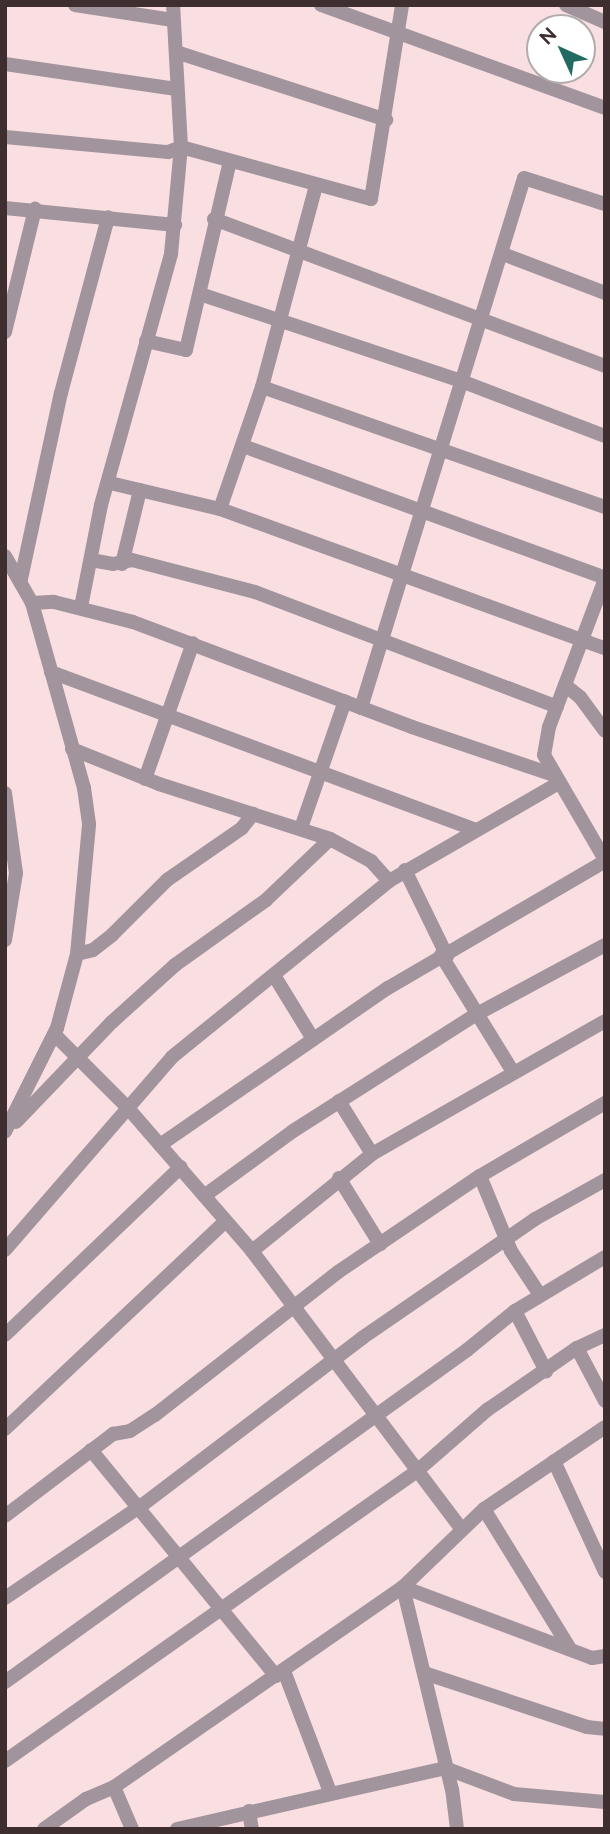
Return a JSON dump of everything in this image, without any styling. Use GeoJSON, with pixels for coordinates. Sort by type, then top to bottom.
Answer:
{"type":"FeatureCollection","features":[{"type":"Feature","properties":{"kind":"street"},"geometry":{"type":"LineString","coordinates":[[75,5],[173,13],[181,147],[175,225],[81,607]]}},
{"type":"Feature","properties":{"kind":"street"},"geometry":{"type":"LineString","coordinates":[[321,5],[605,108]]}},
{"type":"Feature","properties":{"kind":"street"},"geometry":{"type":"LineString","coordinates":[[5,138],[168,152],[181,147],[370,200],[386,120],[401,5]]}},
{"type":"Feature","properties":{"kind":"street"},"geometry":{"type":"LineString","coordinates":[[566,5],[605,22]]}},
{"type":"Feature","properties":{"kind":"street"},"geometry":{"type":"LineString","coordinates":[[176,52],[386,120]]}},
{"type":"Feature","properties":{"kind":"street"},"geometry":{"type":"LineString","coordinates":[[5,64],[176,89]]}},
{"type":"Feature","properties":{"kind":"street"},"geometry":{"type":"LineString","coordinates":[[146,341],[186,350],[214,219],[230,161]]}},
{"type":"Feature","properties":{"kind":"street"},"geometry":{"type":"LineString","coordinates":[[361,708],[480,318],[503,254],[524,177],[605,204]]}},
{"type":"Feature","properties":{"kind":"street"},"geometry":{"type":"LineString","coordinates":[[220,509],[262,387],[316,187]]}},
{"type":"Feature","properties":{"kind":"street"},"geometry":{"type":"LineString","coordinates":[[5,208],[175,225]]}},
{"type":"Feature","properties":{"kind":"street"},"geometry":{"type":"LineString","coordinates":[[5,332],[35,209]]}},
{"type":"Feature","properties":{"kind":"street"},"geometry":{"type":"LineString","coordinates":[[21,579],[61,393],[108,217]]}},
{"type":"Feature","properties":{"kind":"street"},"geometry":{"type":"LineString","coordinates":[[214,219],[605,366]]}},
{"type":"Feature","properties":{"kind":"street"},"geometry":{"type":"LineString","coordinates":[[503,254],[605,293]]}},
{"type":"Feature","properties":{"kind":"street"},"geometry":{"type":"LineString","coordinates":[[200,294],[461,382],[605,436]]}},
{"type":"Feature","properties":{"kind":"street"},"geometry":{"type":"LineString","coordinates":[[262,387],[605,506]]}},
{"type":"Feature","properties":{"kind":"street"},"geometry":{"type":"LineString","coordinates":[[160,1145],[313,1039],[444,956],[605,861],[554,779],[544,755],[581,637],[605,578],[243,446]]}},
{"type":"Feature","properties":{"kind":"street"},"geometry":{"type":"LineString","coordinates":[[110,484],[220,509],[581,637],[605,649]]}},
{"type":"Feature","properties":{"kind":"street"},"geometry":{"type":"LineString","coordinates":[[122,564],[140,490]]}},
{"type":"Feature","properties":{"kind":"street"},"geometry":{"type":"LineString","coordinates":[[5,556],[21,579],[32,603],[72,749],[89,825],[77,954],[55,1035],[5,1133]]}},
{"type":"Feature","properties":{"kind":"street"},"geometry":{"type":"LineString","coordinates":[[91,560],[122,564],[132,560],[255,592],[384,638],[558,707]]}},
{"type":"Feature","properties":{"kind":"street"},"geometry":{"type":"LineString","coordinates":[[32,603],[81,607],[193,643],[554,779]]}},
{"type":"Feature","properties":{"kind":"street"},"geometry":{"type":"LineString","coordinates":[[145,779],[193,643]]}},
{"type":"Feature","properties":{"kind":"street"},"geometry":{"type":"LineString","coordinates":[[51,672],[320,769],[476,830]]}},
{"type":"Feature","properties":{"kind":"street"},"geometry":{"type":"LineString","coordinates":[[565,685],[580,697],[605,731]]}},
{"type":"Feature","properties":{"kind":"street"},"geometry":{"type":"LineString","coordinates":[[301,828],[345,701]]}},
{"type":"Feature","properties":{"kind":"street"},"geometry":{"type":"LineString","coordinates":[[72,749],[145,779],[330,839],[371,861],[389,881]]}},
{"type":"Feature","properties":{"kind":"street"},"geometry":{"type":"LineString","coordinates":[[5,1250],[172,1057],[275,978],[389,881],[476,830],[554,779]]}},
{"type":"Feature","properties":{"kind":"street"},"geometry":{"type":"LineString","coordinates":[[5,793],[16,873],[5,940]]}},
{"type":"Feature","properties":{"kind":"street"},"geometry":{"type":"LineString","coordinates":[[77,954],[93,950],[112,935],[167,880],[242,828],[253,814]]}},
{"type":"Feature","properties":{"kind":"street"},"geometry":{"type":"LineString","coordinates":[[5,1133],[78,1056],[175,965],[266,900],[330,839]]}},
{"type":"Feature","properties":{"kind":"street"},"geometry":{"type":"LineString","coordinates":[[405,870],[444,956],[513,1072]]}},
{"type":"Feature","properties":{"kind":"street"},"geometry":{"type":"LineString","coordinates":[[204,1196],[339,1101],[477,1014],[605,944]]}},
{"type":"Feature","properties":{"kind":"street"},"geometry":{"type":"LineString","coordinates":[[275,978],[313,1039]]}},
{"type":"Feature","properties":{"kind":"street"},"geometry":{"type":"LineString","coordinates":[[252,1251],[372,1154],[605,1021]]}},
{"type":"Feature","properties":{"kind":"street"},"geometry":{"type":"LineString","coordinates":[[55,1035],[127,1107],[252,1251],[378,1413],[417,1471],[461,1528]]}},
{"type":"Feature","properties":{"kind":"street"},"geometry":{"type":"LineString","coordinates":[[339,1101],[372,1154]]}},
{"type":"Feature","properties":{"kind":"street"},"geometry":{"type":"LineString","coordinates":[[5,1517],[113,1434],[130,1431],[155,1415],[380,1244],[480,1176],[605,1103]]}},
{"type":"Feature","properties":{"kind":"street"},"geometry":{"type":"LineString","coordinates":[[5,1335],[76,1262],[181,1167]]}},
{"type":"Feature","properties":{"kind":"street"},"geometry":{"type":"LineString","coordinates":[[480,1176],[506,1239],[540,1295]]}},
{"type":"Feature","properties":{"kind":"street"},"geometry":{"type":"LineString","coordinates":[[339,1178],[380,1244]]}},
{"type":"Feature","properties":{"kind":"street"},"geometry":{"type":"LineString","coordinates":[[5,1598],[141,1506],[334,1358],[506,1239],[586,1187],[605,1180]]}},
{"type":"Feature","properties":{"kind":"street"},"geometry":{"type":"LineString","coordinates":[[5,1429],[226,1222]]}},
{"type":"Feature","properties":{"kind":"street"},"geometry":{"type":"LineString","coordinates":[[5,1682],[515,1311],[605,1257]]}},
{"type":"Feature","properties":{"kind":"street"},"geometry":{"type":"LineString","coordinates":[[515,1311],[546,1371]]}},
{"type":"Feature","properties":{"kind":"street"},"geometry":{"type":"LineString","coordinates":[[5,1761],[417,1471],[487,1410],[577,1348],[605,1335]]}},
{"type":"Feature","properties":{"kind":"street"},"geometry":{"type":"LineString","coordinates":[[577,1348],[605,1401]]}},
{"type":"Feature","properties":{"kind":"street"},"geometry":{"type":"LineString","coordinates":[[44,1829],[86,1799],[114,1787],[403,1587],[461,1528],[484,1509],[605,1427]]}},
{"type":"Feature","properties":{"kind":"street"},"geometry":{"type":"LineString","coordinates":[[91,1450],[141,1506],[222,1610],[280,1674],[330,1793]]}},
{"type":"Feature","properties":{"kind":"street"},"geometry":{"type":"LineString","coordinates":[[554,1461],[605,1572]]}},
{"type":"Feature","properties":{"kind":"street"},"geometry":{"type":"LineString","coordinates":[[484,1509],[569,1647]]}},
{"type":"Feature","properties":{"kind":"street"},"geometry":{"type":"LineString","coordinates":[[403,1587],[569,1647],[592,1658],[605,1656]]}},
{"type":"Feature","properties":{"kind":"street"},"geometry":{"type":"LineString","coordinates":[[403,1587],[457,1829]]}},
{"type":"Feature","properties":{"kind":"street"},"geometry":{"type":"LineString","coordinates":[[424,1672],[587,1727],[605,1728]]}},
{"type":"Feature","properties":{"kind":"street"},"geometry":{"type":"LineString","coordinates":[[177,1829],[445,1768],[513,1794],[605,1802]]}},
{"type":"Feature","properties":{"kind":"street"},"geometry":{"type":"LineString","coordinates":[[114,1787],[132,1829]]}},
{"type":"Feature","properties":{"kind":"street"},"geometry":{"type":"LineString","coordinates":[[249,1811],[252,1829]]}}]}
